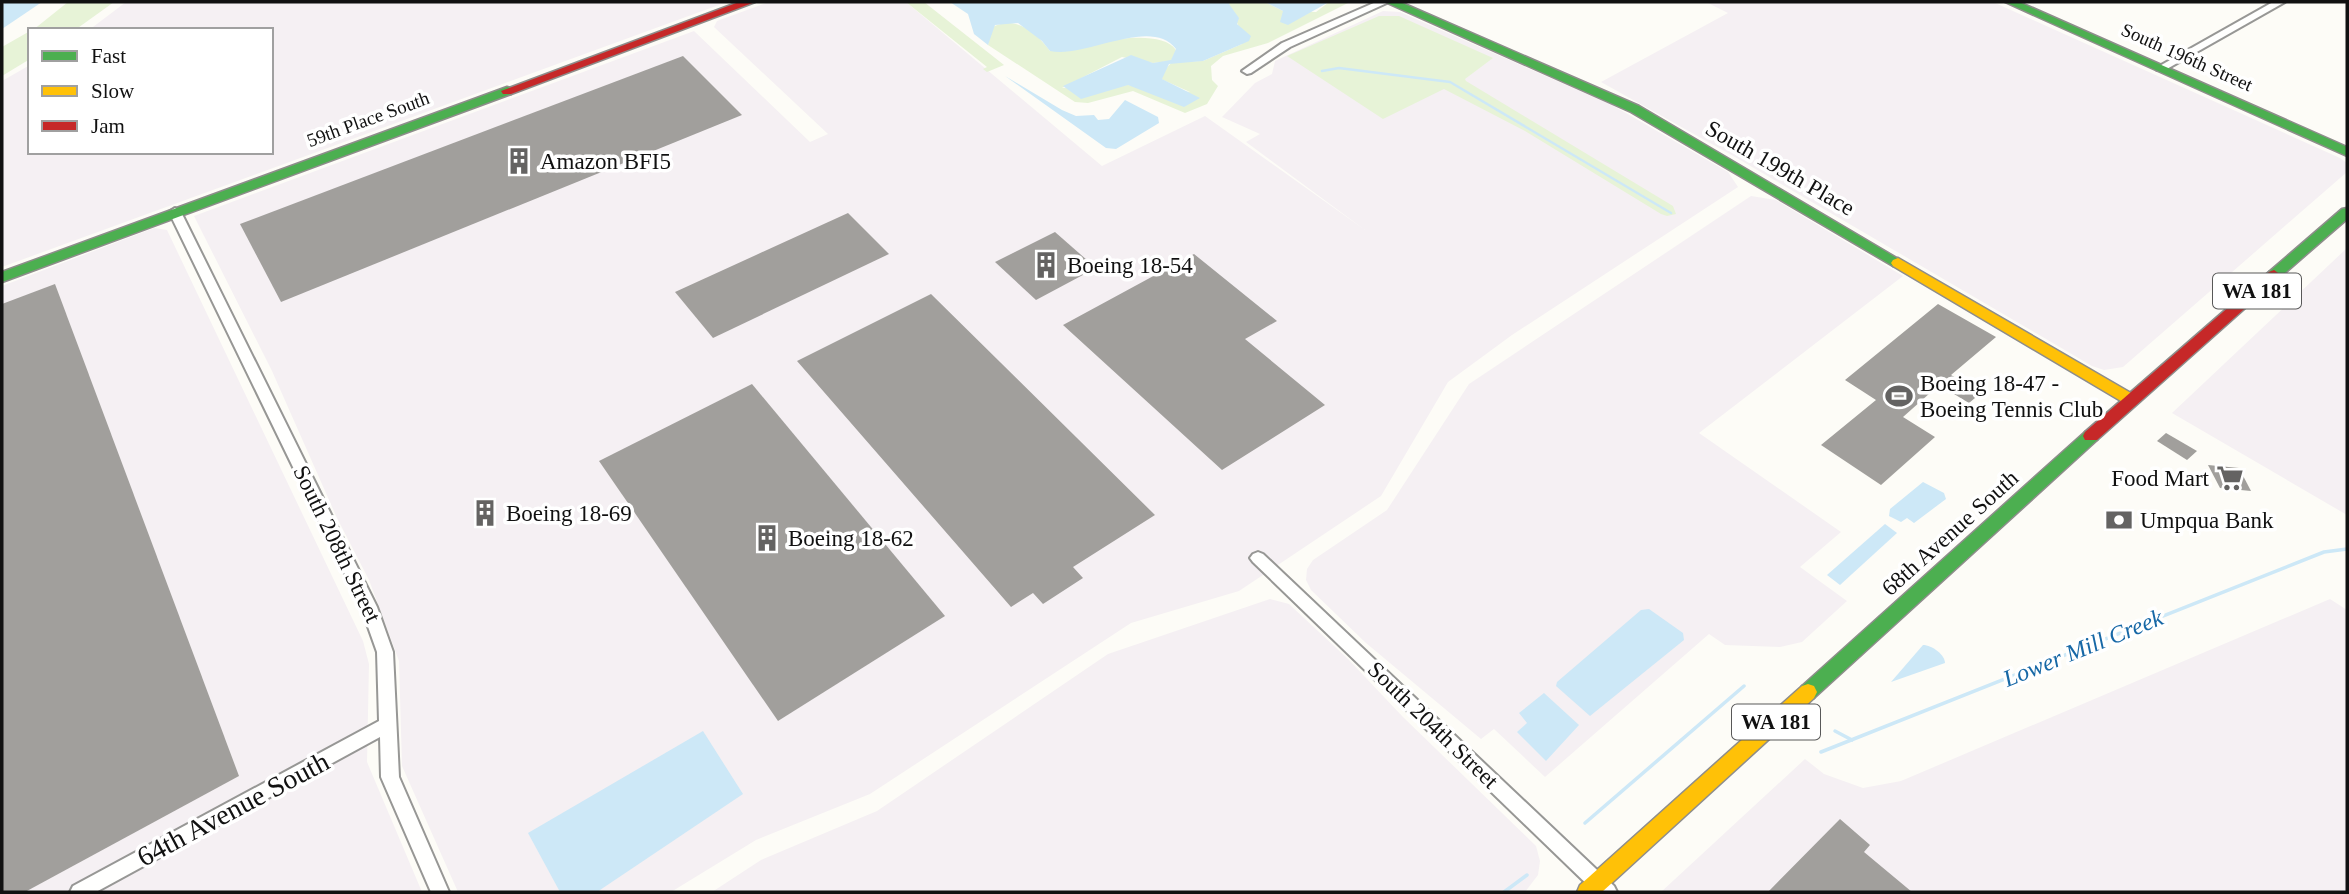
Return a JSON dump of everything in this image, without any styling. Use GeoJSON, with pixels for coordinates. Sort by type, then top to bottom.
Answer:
{"type":"FeatureCollection","features":[{"type":"Feature","properties":{"kind":"street","name":"59th Place South"},"geometry":{"type":"LineString","coordinates":[[2,277],[749,2]]}},
{"type":"Feature","properties":{"kind":"street"},"geometry":{"type":"LineString","coordinates":[[1247,71],[1286,45],[1384,2]]}},
{"type":"Feature","properties":{"kind":"street","name":"South 199th Place"},"geometry":{"type":"LineString","coordinates":[[1391,2],[1635,109],[2131,400]]}},
{"type":"Feature","properties":{"kind":"street","name":"South 196th Street"},"geometry":{"type":"LineString","coordinates":[[2010,2],[2347,152]]}},
{"type":"Feature","properties":{"kind":"street"},"geometry":{"type":"LineString","coordinates":[[2161,68],[2280,2]]}},
{"type":"Feature","properties":{"kind":"street","name":"South 208th Street"},"geometry":{"type":"LineString","coordinates":[[175,212],[369,607],[385,652],[390,777],[440,892]]}},
{"type":"Feature","properties":{"kind":"street","name":"68th Avenue South"},"geometry":{"type":"LineString","coordinates":[[1598,889],[2131,400],[2347,212]]}},
{"type":"Feature","properties":{"kind":"street","name":"South 204th Street"},"geometry":{"type":"LineString","coordinates":[[1258,558],[1598,889]]}},
{"type":"Feature","properties":{"kind":"street","name":"64th Avenue South"},"geometry":{"type":"LineString","coordinates":[[79,892],[387,725]]}},
{"type":"Feature","properties":{"kind":"shaded area"},"geometry":{"type":"Polygon","coordinates":[[[126,2],[727,2],[2,267],[2,81],[28,66],[28,154],[273,154],[273,28],[92,28],[126,2]]]}},
{"type":"Feature","properties":{"kind":"shaded area"},"geometry":{"type":"Polygon","coordinates":[[[769,2],[906,2],[1102,166],[1205,116],[1365,230],[1246,142],[1260,134],[1222,117],[1255,83],[1272,74],[1275,61],[1383,11],[1400,12],[1612,105],[1728,172],[1738,187],[1512,335],[1448,382],[1381,496],[1239,591],[1131,623],[870,794],[756,840],[671,892],[458,892],[402,766],[399,661],[369,580],[337,518],[272,371],[194,216],[694,31],[810,142],[828,134],[714,27],[717,21],[769,2]]]}},
{"type":"Feature","properties":{"kind":"shaded area"},"geometry":{"type":"Polygon","coordinates":[[[1706,2],[1993,2],[2340,158],[2347,163],[2347,172],[2123,367],[2104,370],[2092,366],[1735,157],[1601,82],[1728,13],[1706,2]]]}},
{"type":"Feature","properties":{"kind":"shaded area"},"geometry":{"type":"Polygon","coordinates":[[[1751,196],[1776,200],[1903,276],[1699,433],[1841,532],[1800,567],[1847,601],[1802,642],[1780,647],[1725,645],[1709,634],[1545,777],[1494,729],[1481,739],[1366,643],[1311,590],[1306,580],[1307,569],[1313,560],[1387,510],[1469,384],[1751,196]]]}},
{"type":"Feature","properties":{"kind":"shaded area"},"geometry":{"type":"Polygon","coordinates":[[[154,228],[167,230],[363,641],[369,664],[367,762],[422,892],[2,892],[2,286],[154,228]]]}},
{"type":"Feature","properties":{"kind":"shaded area"},"geometry":{"type":"Polygon","coordinates":[[[2347,248],[2347,515],[2172,413],[2347,248]]]}},
{"type":"Feature","properties":{"kind":"shaded area"},"geometry":{"type":"Polygon","coordinates":[[[1270,599],[1289,604],[1536,846],[1540,861],[1538,875],[1525,892],[712,892],[761,860],[877,811],[1108,654],[1270,599]]]}},
{"type":"Feature","properties":{"kind":"shaded area"},"geometry":{"type":"Polygon","coordinates":[[[2330,599],[2347,610],[2347,892],[1661,892],[1805,759],[1824,774],[1863,788],[1901,781],[2330,599]]]}},
{"type":"Feature","properties":{"kind":"green space"},"geometry":{"type":"Polygon","coordinates":[[[68,2],[114,2],[78,28],[36,28],[68,2]]]}},
{"type":"Feature","properties":{"kind":"green space"},"geometry":{"type":"Polygon","coordinates":[[[906,2],[924,2],[1004,65],[987,72],[983,69],[987,67],[906,2]]]}},
{"type":"Feature","properties":{"kind":"green space"},"geometry":{"type":"Polygon","coordinates":[[[1265,2],[1283,11],[1316,12],[1329,2],[1350,2],[1268,43],[1223,56],[1211,66],[1212,80],[1218,86],[1207,104],[1185,113],[1133,91],[1088,103],[1075,102],[988,45],[991,28],[1008,23],[1017,24],[1032,32],[1050,51],[1117,39],[1153,39],[1167,42],[1176,50],[1171,61],[1153,63],[1122,57],[1062,88],[1128,85],[1190,92],[1161,79],[1162,73],[1172,62],[1203,61],[1242,44],[1239,27],[1228,4],[1265,2]]]}},
{"type":"Feature","properties":{"kind":"green space"},"geometry":{"type":"Polygon","coordinates":[[[1379,16],[1399,16],[1493,58],[1465,79],[1466,81],[1673,206],[1676,214],[1661,214],[1525,131],[1444,89],[1383,119],[1287,56],[1379,16]]]}},
{"type":"Feature","properties":{"kind":"green space"},"geometry":{"type":"Polygon","coordinates":[[[28,32],[28,60],[2,76],[2,47],[28,32]]]}},
{"type":"Feature","properties":{"kind":"water"},"geometry":{"type":"Polygon","coordinates":[[[6,2],[42,2],[2,29],[2,5],[6,2]]]}},
{"type":"Feature","properties":{"kind":"water"},"geometry":{"type":"Polygon","coordinates":[[[950,2],[1231,2],[1229,4],[1239,18],[1237,24],[1251,36],[1249,41],[1203,61],[1169,64],[1162,79],[1200,98],[1184,107],[1128,85],[1081,99],[1063,86],[1131,55],[1153,63],[1171,60],[1176,49],[1165,40],[1134,37],[1064,52],[1050,51],[1042,41],[1018,23],[995,25],[988,45],[974,34],[968,14],[950,2]]]}},
{"type":"Feature","properties":{"kind":"water"},"geometry":{"type":"Polygon","coordinates":[[[1265,2],[1329,2],[1288,25],[1280,22],[1283,11],[1265,2]]]}},
{"type":"Feature","properties":{"kind":"water"},"geometry":{"type":"Polygon","coordinates":[[[1005,76],[1076,116],[1094,115],[1098,120],[1109,119],[1125,100],[1158,117],[1159,123],[1116,149],[1106,148],[1005,76]]]}},
{"type":"Feature","properties":{"kind":"water"},"geometry":{"type":"Polygon","coordinates":[[[1923,482],[1944,493],[1946,499],[1914,523],[1907,518],[1901,522],[1889,516],[1890,509],[1923,482]]]}},
{"type":"Feature","properties":{"kind":"water"},"geometry":{"type":"Polygon","coordinates":[[[1885,524],[1897,533],[1840,585],[1827,575],[1885,524]]]}},
{"type":"Feature","properties":{"kind":"water"},"geometry":{"type":"Polygon","coordinates":[[[1649,609],[1683,633],[1684,640],[1590,716],[1556,686],[1557,682],[1641,610],[1649,609]]]}},
{"type":"Feature","properties":{"kind":"water"},"geometry":{"type":"Polygon","coordinates":[[[1923,645],[1937,651],[1945,663],[1891,682],[1923,645]]]}},
{"type":"Feature","properties":{"kind":"water"},"geometry":{"type":"Polygon","coordinates":[[[1544,693],[1579,725],[1546,761],[1517,732],[1527,723],[1519,713],[1544,693]]]}},
{"type":"Feature","properties":{"kind":"water"},"geometry":{"type":"Polygon","coordinates":[[[703,731],[743,794],[597,892],[560,892],[528,833],[703,731]]]}},
{"type":"Feature","properties":{"kind":"building","name":"Amazon BFI5"},"geometry":{"type":"Polygon","coordinates":[[[683,56],[742,115],[281,302],[240,224],[683,56]]]}},
{"type":"Feature","properties":{"kind":"building"},"geometry":{"type":"Polygon","coordinates":[[[848,213],[889,254],[713,338],[675,292],[848,213]]]}},
{"type":"Feature","properties":{"kind":"building","name":"Boeing 18-54"},"geometry":{"type":"Polygon","coordinates":[[[1055,232],[1096,268],[1036,300],[995,262],[1055,232]]]}},
{"type":"Feature","properties":{"kind":"building"},"geometry":{"type":"Polygon","coordinates":[[[1194,254],[1277,321],[1245,339],[1325,405],[1222,470],[1063,325],[1194,254]]]}},
{"type":"Feature","properties":{"kind":"building"},"geometry":{"type":"Polygon","coordinates":[[[55,284],[239,776],[25,892],[2,892],[2,304],[55,284]]]}},
{"type":"Feature","properties":{"kind":"building"},"geometry":{"type":"Polygon","coordinates":[[[931,294],[1155,515],[1073,567],[1083,578],[1043,604],[1033,593],[1011,607],[797,361],[931,294]]]}},
{"type":"Feature","properties":{"kind":"building","name":"Boeing 18-47 - Boeing Tennis Club"},"geometry":{"type":"Polygon","coordinates":[[[1938,304],[1996,337],[1951,375],[1981,393],[1969,403],[1939,385],[1903,417],[1935,437],[1881,485],[1821,445],[1876,400],[1845,380],[1938,304]]]}},
{"type":"Feature","properties":{"kind":"building","name":"Boeing 18-62"},"geometry":{"type":"Polygon","coordinates":[[[752,384],[945,616],[778,721],[599,461],[752,384]]]}},
{"type":"Feature","properties":{"kind":"building"},"geometry":{"type":"Polygon","coordinates":[[[2166,433],[2197,451],[2187,460],[2157,441],[2166,433]]]}},
{"type":"Feature","properties":{"kind":"building","name":"Food Mart"},"geometry":{"type":"Polygon","coordinates":[[[2208,465],[2239,468],[2251,491],[2220,488],[2208,465]]]}},
{"type":"Feature","properties":{"kind":"building"},"geometry":{"type":"Polygon","coordinates":[[[1840,819],[1870,845],[1864,852],[1912,892],[1768,892],[1840,819]]]}},
{"type":"Feature","properties":{"kind":"waterway"},"geometry":{"type":"LineString","coordinates":[[1322,71],[1339,68],[1450,82],[1671,213]]}},
{"type":"Feature","properties":{"kind":"waterway","name":"Lower Mill Creek"},"geometry":{"type":"LineString","coordinates":[[1852,740],[2324,552],[2347,549]]}},
{"type":"Feature","properties":{"kind":"waterway"},"geometry":{"type":"LineString","coordinates":[[1585,823],[1744,686]]}},
{"type":"Feature","properties":{"kind":"waterway"},"geometry":{"type":"LineString","coordinates":[[1835,731],[1852,740]]}},
{"type":"Feature","properties":{"kind":"waterway","name":"Lower Mill Creek"},"geometry":{"type":"LineString","coordinates":[[1821,752],[1852,740]]}},
{"type":"Feature","properties":{"kind":"waterway"},"geometry":{"type":"LineString","coordinates":[[1504,892],[1527,875]]}},
{"type":"Feature","properties":{"kind":"traffic: fast"},"geometry":{"type":"LineString","coordinates":[[1391,2],[1635,109],[1898,263]]}},
{"type":"Feature","properties":{"kind":"traffic: fast"},"geometry":{"type":"LineString","coordinates":[[2010,2],[2347,152]]}},
{"type":"Feature","properties":{"kind":"traffic: fast"},"geometry":{"type":"LineString","coordinates":[[2,277],[507,91]]}},
{"type":"Feature","properties":{"kind":"traffic: fast"},"geometry":{"type":"LineString","coordinates":[[2274,275],[2347,212]]}},
{"type":"Feature","properties":{"kind":"traffic: fast"},"geometry":{"type":"LineString","coordinates":[[1808,692],[2091,436]]}},
{"type":"Feature","properties":{"kind":"traffic: slow"},"geometry":{"type":"LineString","coordinates":[[1898,263],[2131,400]]}},
{"type":"Feature","properties":{"kind":"traffic: slow"},"geometry":{"type":"LineString","coordinates":[[1587,892],[1808,692]]}},
{"type":"Feature","properties":{"kind":"traffic: jam"},"geometry":{"type":"LineString","coordinates":[[507,91],[749,2]]}},
{"type":"Feature","properties":{"kind":"traffic: jam"},"geometry":{"type":"LineString","coordinates":[[2091,436],[2274,275]]}},
{"type":"Feature","properties":{"kind":"place","name":"Amazon BFI5"},"geometry":{"type":"Point","coordinates":[519,161]}},
{"type":"Feature","properties":{"kind":"place","name":"Boeing 18-54"},"geometry":{"type":"Point","coordinates":[1046,265]}},
{"type":"Feature","properties":{"kind":"place","name":"Boeing 18-47 - Boeing Tennis Club"},"geometry":{"type":"Point","coordinates":[1899,396]}},
{"type":"Feature","properties":{"kind":"place","name":"Food Mart"},"geometry":{"type":"Point","coordinates":[2230,478]}},
{"type":"Feature","properties":{"kind":"place","name":"Boeing 18-69"},"geometry":{"type":"Point","coordinates":[485,513]}},
{"type":"Feature","properties":{"kind":"place","name":"Umpqua Bank"},"geometry":{"type":"Point","coordinates":[2119,520]}},
{"type":"Feature","properties":{"kind":"place","name":"Boeing 18-62"},"geometry":{"type":"Point","coordinates":[767,538]}}]}
